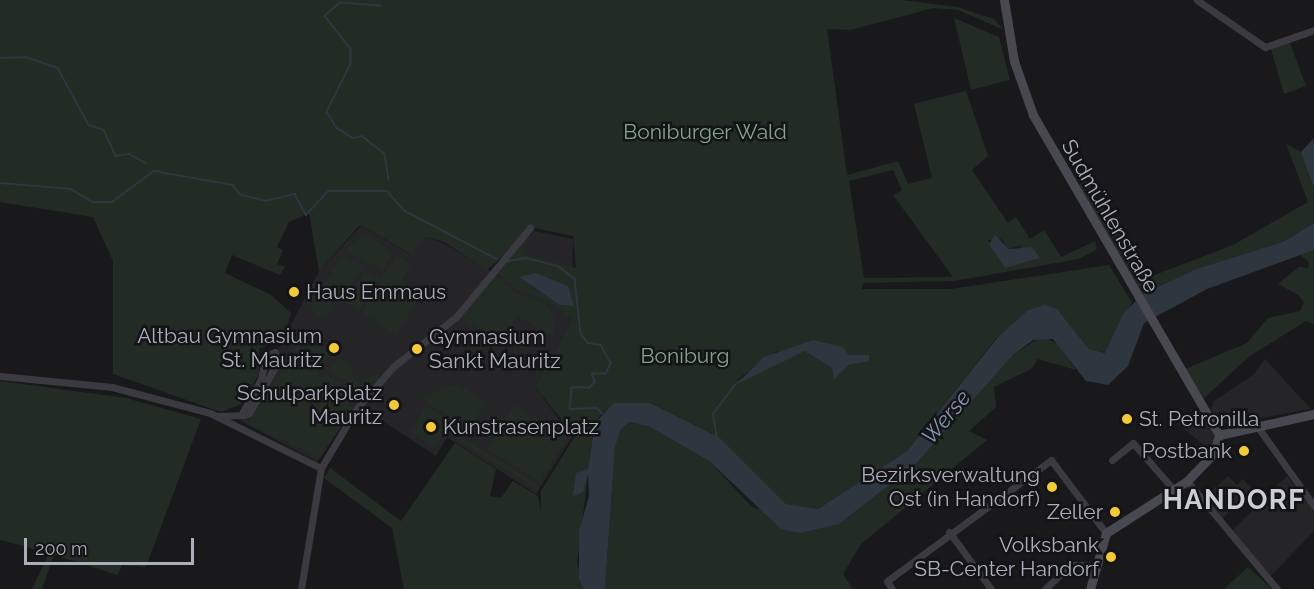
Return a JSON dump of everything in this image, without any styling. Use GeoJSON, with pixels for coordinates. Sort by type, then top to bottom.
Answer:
{"type":"FeatureCollection","features":[{"type":"Feature","properties":{"kind":"street","name":"Sudmühlenstraße"},"geometry":{"type":"LineString","coordinates":[[1005,0],[1011,49],[1027,103],[1154,328],[1219,435]]}},
{"type":"Feature","properties":{"kind":"street"},"geometry":{"type":"LineString","coordinates":[[1197,0],[1259,45],[1292,39],[1314,30]]}},
{"type":"Feature","properties":{"kind":"street"},"geometry":{"type":"LineString","coordinates":[[301,589],[322,466],[366,397],[401,360],[452,321],[530,228]]}},
{"type":"Feature","properties":{"kind":"street"},"geometry":{"type":"LineString","coordinates":[[217,416],[241,415],[251,410],[278,363],[274,352],[266,355],[261,379],[241,415]]}},
{"type":"Feature","properties":{"kind":"street"},"geometry":{"type":"LineString","coordinates":[[0,376],[112,387],[217,416],[322,466]]}},
{"type":"Feature","properties":{"kind":"street"},"geometry":{"type":"LineString","coordinates":[[1090,589],[1106,533],[1187,481],[1214,453],[1219,435],[1314,414]]}},
{"type":"Feature","properties":{"kind":"street"},"geometry":{"type":"LineString","coordinates":[[1257,426],[1314,506]]}},
{"type":"Feature","properties":{"kind":"street"},"geometry":{"type":"LineString","coordinates":[[1112,460],[1133,443],[1173,489]]}},
{"type":"Feature","properties":{"kind":"street"},"geometry":{"type":"LineString","coordinates":[[892,589],[887,581],[949,532],[1051,460],[1106,533]]}},
{"type":"Feature","properties":{"kind":"street"},"geometry":{"type":"LineString","coordinates":[[1187,481],[1277,589]]}},
{"type":"Feature","properties":{"kind":"street"},"geometry":{"type":"LineString","coordinates":[[949,532],[991,589]]}},
{"type":"Feature","properties":{"kind":"street"},"geometry":{"type":"LineString","coordinates":[[1045,589],[1070,565],[1095,565]]}},
{"type":"Feature","properties":{"kind":"shaded area","name":"Gymnasium Sankt Mauritz"},"geometry":{"type":"Polygon","coordinates":[[[361,226],[410,254],[426,237],[443,243],[492,272],[534,231],[573,239],[572,320],[535,387],[572,437],[536,494],[447,437],[436,456],[357,404],[317,462],[241,421],[319,271],[361,226]]]}},
{"type":"Feature","properties":{"kind":"shaded area"},"geometry":{"type":"Polygon","coordinates":[[[1265,359],[1311,409],[1227,424],[1211,410],[1214,401],[1253,375],[1265,359]]]}},
{"type":"Feature","properties":{"kind":"shaded area"},"geometry":{"type":"Polygon","coordinates":[[[1198,409],[1216,434],[1211,452],[1178,423],[1198,409]]]}},
{"type":"Feature","properties":{"kind":"shaded area"},"geometry":{"type":"Polygon","coordinates":[[[1228,476],[1237,485],[1243,479],[1252,488],[1222,519],[1204,498],[1228,476]]]}},
{"type":"Feature","properties":{"kind":"shaded area"},"geometry":{"type":"Polygon","coordinates":[[[1287,476],[1314,511],[1314,531],[1270,577],[1231,532],[1287,476]]]}},
{"type":"Feature","properties":{"kind":"green space","name":"Boniburger Wald"},"geometry":{"type":"Polygon","coordinates":[[[0,0],[902,0],[957,7],[994,19],[1004,30],[958,10],[933,8],[851,30],[827,29],[847,175],[898,161],[908,184],[932,178],[914,104],[966,91],[988,156],[972,170],[1008,223],[1016,217],[1030,239],[1044,230],[1061,257],[1095,241],[1097,249],[1079,259],[954,281],[863,283],[862,289],[951,289],[1109,265],[1132,303],[1106,353],[1089,349],[1057,309],[998,336],[907,451],[818,509],[786,504],[720,438],[650,403],[602,413],[595,423],[588,469],[576,495],[588,475],[577,563],[584,589],[404,589],[392,528],[324,478],[330,468],[401,521],[455,443],[496,469],[490,496],[501,498],[513,481],[538,496],[541,510],[541,491],[575,436],[535,387],[572,320],[549,302],[517,290],[496,271],[526,240],[523,254],[576,268],[573,236],[534,228],[487,270],[444,242],[426,237],[411,254],[360,225],[319,271],[309,213],[289,222],[277,247],[283,250],[277,264],[285,267],[280,275],[232,255],[225,273],[271,295],[291,313],[284,338],[259,349],[259,374],[242,404],[221,412],[113,374],[113,261],[93,217],[0,202],[0,0]],[[893,170],[849,181],[864,278],[953,277],[893,195],[902,190],[893,170]],[[1001,239],[988,240],[1005,268],[1022,245],[1009,249],[1001,239]],[[536,273],[532,288],[554,299],[565,284],[536,273]],[[828,344],[775,352],[734,382],[805,351],[816,353],[836,373],[868,355],[849,355],[843,347],[828,344]]]}},
{"type":"Feature","properties":{"kind":"green space"},"geometry":{"type":"Polygon","coordinates":[[[954,18],[999,37],[1010,80],[971,90],[954,18]]]}},
{"type":"Feature","properties":{"kind":"green space"},"geometry":{"type":"Polygon","coordinates":[[[1290,43],[1306,86],[1284,94],[1271,49],[1290,43]]]}},
{"type":"Feature","properties":{"kind":"green space"},"geometry":{"type":"Polygon","coordinates":[[[1286,144],[1301,152],[1314,189],[1314,223],[1283,242],[1196,269],[1143,294],[1079,185],[1085,179],[1147,278],[1233,245],[1308,202],[1286,144]]]}},
{"type":"Feature","properties":{"kind":"green space"},"geometry":{"type":"Polygon","coordinates":[[[364,235],[394,252],[383,270],[345,250],[364,235]]]}},
{"type":"Feature","properties":{"kind":"green space"},"geometry":{"type":"Polygon","coordinates":[[[1314,250],[1314,324],[1306,321],[1250,356],[1204,398],[1185,369],[1247,343],[1268,318],[1300,311],[1304,302],[1298,295],[1278,284],[1300,266],[1308,269],[1309,262],[1300,255],[1314,250]]]}},
{"type":"Feature","properties":{"kind":"green space"},"geometry":{"type":"Polygon","coordinates":[[[342,255],[365,267],[339,300],[321,289],[342,255]]]}},
{"type":"Feature","properties":{"kind":"green space"},"geometry":{"type":"Polygon","coordinates":[[[396,255],[411,264],[402,280],[422,292],[397,335],[361,313],[396,255]]]}},
{"type":"Feature","properties":{"kind":"green space"},"geometry":{"type":"Polygon","coordinates":[[[365,271],[379,279],[360,311],[345,303],[365,271]]]}},
{"type":"Feature","properties":{"kind":"green space"},"geometry":{"type":"Polygon","coordinates":[[[494,274],[517,294],[545,303],[554,317],[553,336],[517,316],[502,341],[457,316],[494,274]]]}},
{"type":"Feature","properties":{"kind":"green space"},"geometry":{"type":"Polygon","coordinates":[[[322,294],[330,297],[333,305],[330,313],[322,316],[314,313],[311,305],[314,297],[322,294]]]}},
{"type":"Feature","properties":{"kind":"green space"},"geometry":{"type":"Polygon","coordinates":[[[1042,336],[1059,345],[1076,370],[1038,359],[1031,369],[994,387],[996,407],[969,431],[987,440],[861,544],[843,574],[853,589],[605,589],[615,447],[621,429],[630,422],[650,427],[709,461],[753,508],[839,524],[914,466],[1013,355],[1042,336]]]}},
{"type":"Feature","properties":{"kind":"green space"},"geometry":{"type":"Polygon","coordinates":[[[312,342],[329,352],[323,367],[291,350],[295,344],[307,351],[312,342]]]}},
{"type":"Feature","properties":{"kind":"green space"},"geometry":{"type":"Polygon","coordinates":[[[299,358],[317,369],[319,377],[329,376],[360,396],[320,458],[248,423],[286,359],[299,358]]]}},
{"type":"Feature","properties":{"kind":"green space"},"geometry":{"type":"Polygon","coordinates":[[[338,358],[355,367],[350,376],[362,384],[375,373],[381,377],[362,391],[328,371],[338,358]]]}},
{"type":"Feature","properties":{"kind":"green space"},"geometry":{"type":"Polygon","coordinates":[[[0,381],[126,398],[201,419],[146,567],[122,565],[118,575],[54,555],[42,589],[32,589],[49,553],[0,540],[0,381]]]}},
{"type":"Feature","properties":{"kind":"green space"},"geometry":{"type":"Polygon","coordinates":[[[458,384],[486,403],[469,429],[420,398],[458,384]]]}},
{"type":"Feature","properties":{"kind":"green space"},"geometry":{"type":"Polygon","coordinates":[[[514,405],[568,437],[540,482],[487,449],[514,405]]]}},
{"type":"Feature","properties":{"kind":"green space","name":"Kunstrasenplatz"},"geometry":{"type":"Polygon","coordinates":[[[426,406],[452,422],[435,448],[410,432],[426,406]]]}},
{"type":"Feature","properties":{"kind":"green space"},"geometry":{"type":"Polygon","coordinates":[[[451,430],[540,486],[538,490],[448,434],[451,430]]]}},
{"type":"Feature","properties":{"kind":"green space"},"geometry":{"type":"Polygon","coordinates":[[[1248,567],[1272,589],[1224,589],[1248,567]]]}},
{"type":"Feature","properties":{"kind":"water"},"geometry":{"type":"Polygon","coordinates":[[[1314,138],[1314,189],[1301,152],[1314,138]]]}},
{"type":"Feature","properties":{"kind":"water","name":"Werse"},"geometry":{"type":"Polygon","coordinates":[[[1314,223],[1314,250],[1207,289],[1144,323],[1128,366],[1108,385],[1086,381],[1053,339],[1033,340],[1013,355],[914,466],[839,524],[800,533],[781,529],[709,461],[650,427],[630,422],[621,429],[615,447],[605,589],[584,589],[579,579],[579,531],[589,496],[588,475],[583,492],[573,496],[576,473],[588,469],[595,423],[614,403],[650,403],[720,438],[786,504],[818,509],[907,451],[998,337],[1028,310],[1045,305],[1057,309],[1089,349],[1105,353],[1123,314],[1143,294],[1196,269],[1283,242],[1314,223]]]}},
{"type":"Feature","properties":{"kind":"water"},"geometry":{"type":"Polygon","coordinates":[[[995,235],[1009,249],[1032,247],[1040,258],[1005,268],[989,244],[995,235]]]}},
{"type":"Feature","properties":{"kind":"water"},"geometry":{"type":"Polygon","coordinates":[[[536,273],[568,286],[574,306],[560,305],[519,277],[536,273]]]}},
{"type":"Feature","properties":{"kind":"water"},"geometry":{"type":"Polygon","coordinates":[[[813,340],[843,347],[849,355],[869,355],[869,361],[849,365],[834,379],[832,368],[805,351],[735,385],[764,357],[813,340]]]}},
{"type":"Feature","properties":{"kind":"waterway"},"geometry":{"type":"LineString","coordinates":[[381,6],[340,3],[325,16],[351,49],[351,64],[327,112],[337,128],[353,138],[362,136],[385,154],[389,180]]}},
{"type":"Feature","properties":{"kind":"waterway"},"geometry":{"type":"LineString","coordinates":[[0,58],[26,57],[58,68],[89,125],[104,130],[116,156],[129,154],[146,163]]}},
{"type":"Feature","properties":{"kind":"waterway"},"geometry":{"type":"LineString","coordinates":[[0,183],[71,189],[93,202],[112,202],[154,171],[233,185],[241,195],[266,201],[295,194],[306,215],[328,191],[387,191],[405,211],[497,259]]}},
{"type":"Feature","properties":{"kind":"waterway"},"geometry":{"type":"LineString","coordinates":[[508,261],[526,258],[558,266],[575,279],[581,334],[588,343],[601,345],[611,363],[606,374],[592,374],[595,382],[590,388],[572,388],[570,409],[597,408],[603,414]]}},
{"type":"Feature","properties":{"kind":"waterway"},"geometry":{"type":"LineString","coordinates":[[717,439],[713,414],[735,385]]}},
{"type":"Feature","properties":{"kind":"place","name":"Haus Emmaus"},"geometry":{"type":"Point","coordinates":[294,292]}},
{"type":"Feature","properties":{"kind":"place","name":"Altbau Gymnasium St. Mauritz"},"geometry":{"type":"Point","coordinates":[334,348]}},
{"type":"Feature","properties":{"kind":"place","name":"Gymnasium Sankt Mauritz"},"geometry":{"type":"Point","coordinates":[417,349]}},
{"type":"Feature","properties":{"kind":"place","name":"Schulparkplatz Mauritz"},"geometry":{"type":"Point","coordinates":[394,405]}},
{"type":"Feature","properties":{"kind":"place","name":"St. Petronilla"},"geometry":{"type":"Point","coordinates":[1127,419]}},
{"type":"Feature","properties":{"kind":"place","name":"Kunstrasenplatz"},"geometry":{"type":"Point","coordinates":[431,427]}},
{"type":"Feature","properties":{"kind":"place","name":"Postbank"},"geometry":{"type":"Point","coordinates":[1244,451]}},
{"type":"Feature","properties":{"kind":"place","name":"Bezirksverwaltung Ost (in Handorf)"},"geometry":{"type":"Point","coordinates":[1052,487]}},
{"type":"Feature","properties":{"kind":"place","name":"Zeller"},"geometry":{"type":"Point","coordinates":[1115,512]}},
{"type":"Feature","properties":{"kind":"place","name":"Volksbank SB-Center Handorf"},"geometry":{"type":"Point","coordinates":[1111,557]}},
{"type":"Feature","properties":{"kind":"district","name":"HANDORF"},"geometry":{"type":"Point","coordinates":[1234,500]}},
{"type":"Feature","properties":{"kind":"park label","name":"Boniburg"},"geometry":{"type":"Point","coordinates":[685,356]}}]}
